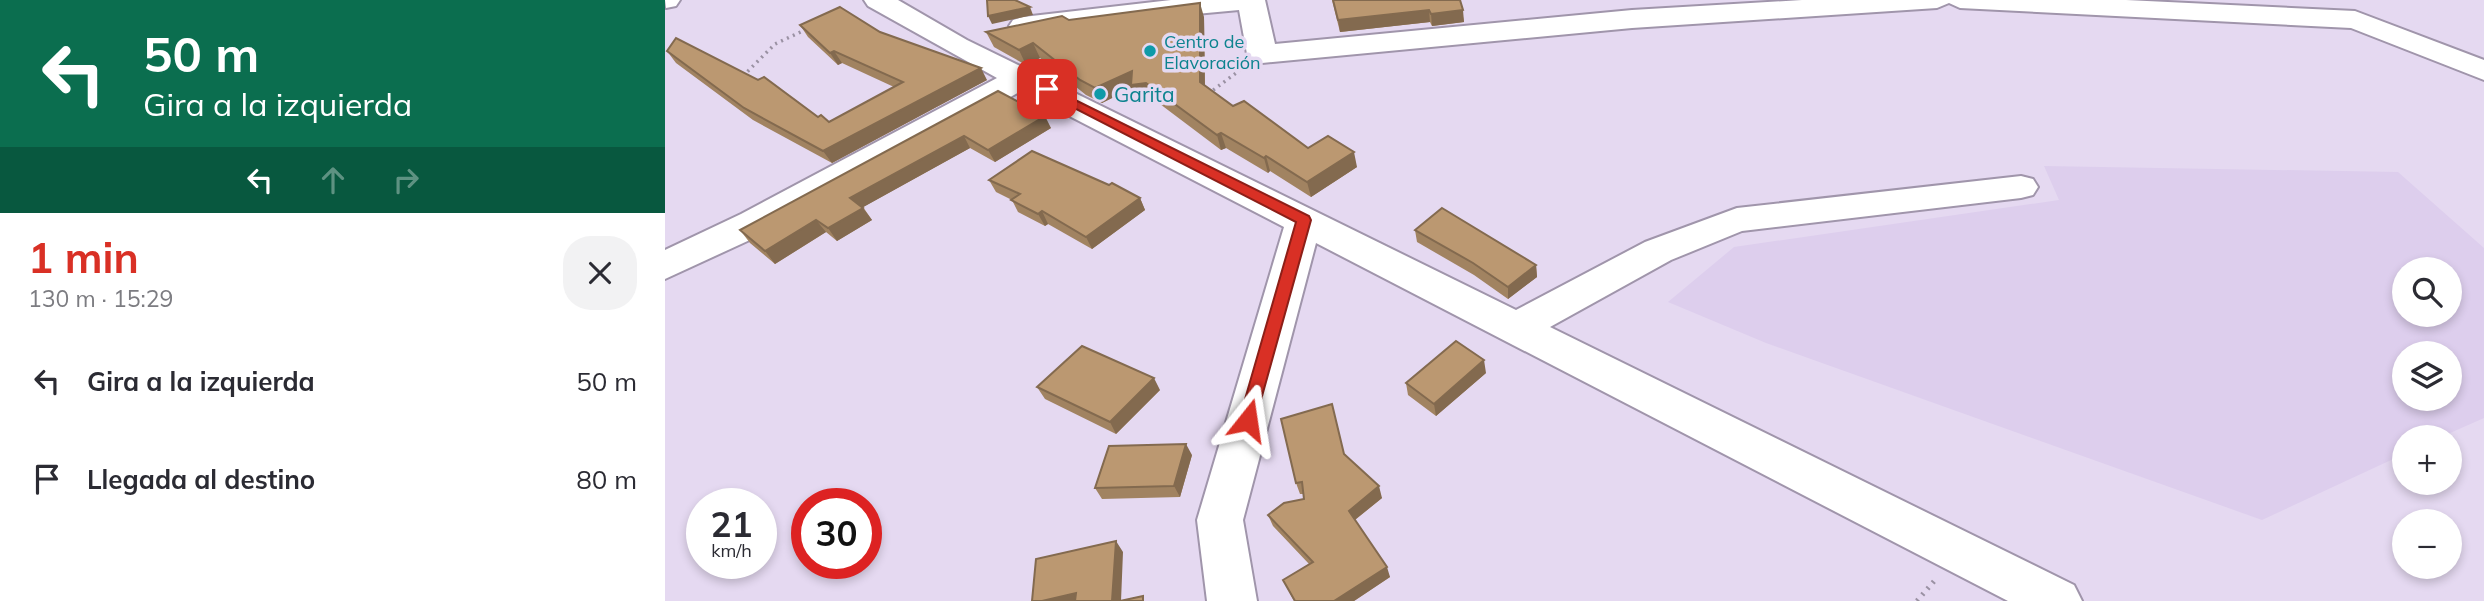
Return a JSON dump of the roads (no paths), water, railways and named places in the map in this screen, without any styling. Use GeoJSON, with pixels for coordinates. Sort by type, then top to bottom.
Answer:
{"type":"FeatureCollection","features":[{"type":"Feature","properties":{"kind":"street"},"geometry":{"type":"LineString","coordinates":[[878,0],[957,46],[2057,601]]}},
{"type":"Feature","properties":{"kind":"street"},"geometry":{"type":"LineString","coordinates":[[957,46],[1020,27],[1099,15],[1251,0],[1262,54],[1632,19],[1937,0]]}},
{"type":"Feature","properties":{"kind":"street"},"geometry":{"type":"LineString","coordinates":[[1960,0],[2355,20],[2484,71]]}},
{"type":"Feature","properties":{"kind":"street"},"geometry":{"type":"LineString","coordinates":[[665,266],[754,223],[1023,77]]}},
{"type":"Feature","properties":{"kind":"street"},"geometry":{"type":"LineString","coordinates":[[1517,327],[1658,251],[1737,220],[2021,187]]}},
{"type":"Feature","properties":{"kind":"street"},"geometry":{"type":"LineString","coordinates":[[1232,601],[1220,520],[1304,220]]}},
{"type":"Feature","properties":{"kind":"place","name":"Centro de Elavoración"},"geometry":{"type":"Point","coordinates":[1150,51]}},
{"type":"Feature","properties":{"kind":"place","name":"Garita"},"geometry":{"type":"Point","coordinates":[1100,94]}}]}
